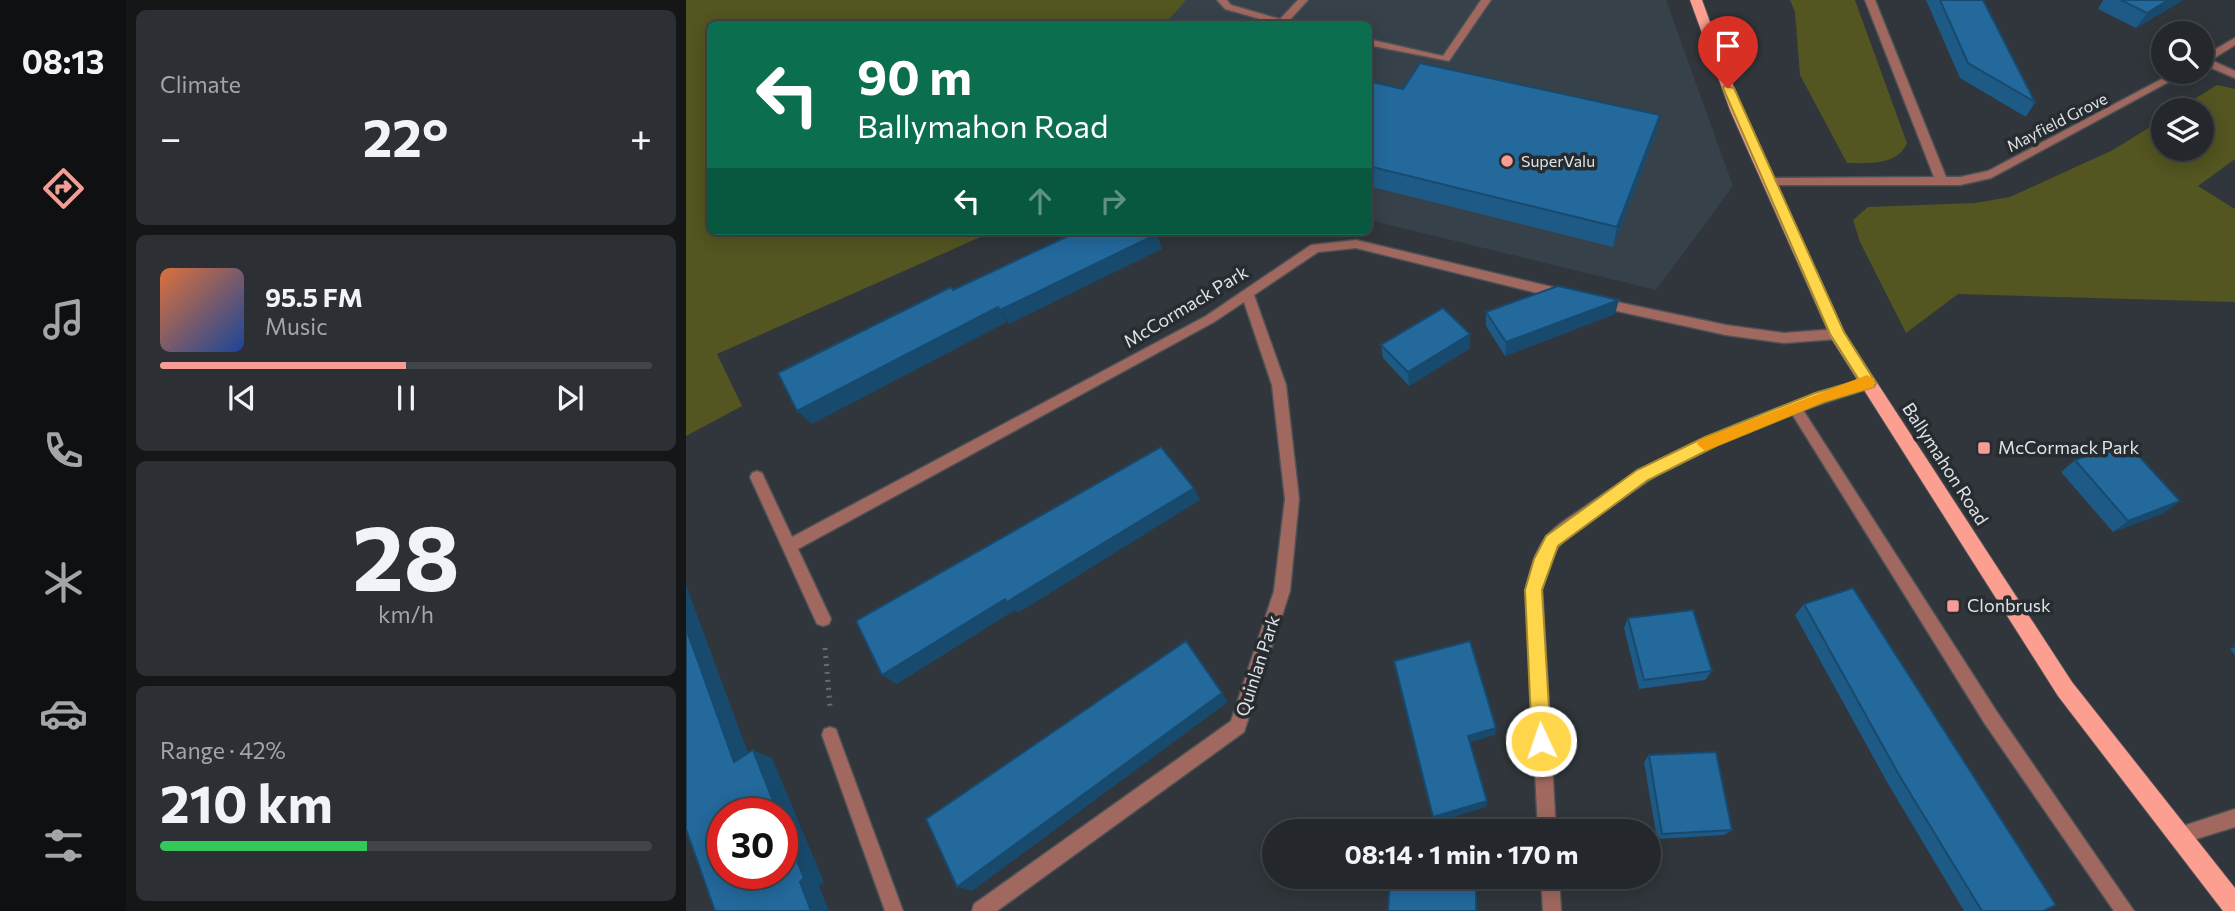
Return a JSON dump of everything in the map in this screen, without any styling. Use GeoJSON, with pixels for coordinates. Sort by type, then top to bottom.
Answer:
{"type":"FeatureCollection","features":[{"type":"Feature","properties":{"kind":"main road","name":"Ballymahon Road"},"geometry":{"type":"LineString","coordinates":[[1696,0],[1736,110],[1837,334],[2065,689],[2235,907]]}},
{"type":"Feature","properties":{"kind":"street"},"geometry":{"type":"LineString","coordinates":[[1223,0],[1228,7],[1273,21]]}},
{"type":"Feature","properties":{"kind":"street"},"geometry":{"type":"LineString","coordinates":[[1286,21],[1303,0]]}},
{"type":"Feature","properties":{"kind":"street"},"geometry":{"type":"LineString","coordinates":[[1372,43],[1446,59],[1486,0]]}},
{"type":"Feature","properties":{"kind":"street"},"geometry":{"type":"LineString","coordinates":[[1870,0],[1941,180]]}},
{"type":"Feature","properties":{"kind":"street"},"geometry":{"type":"LineString","coordinates":[[2214,53],[2235,41]]}},
{"type":"Feature","properties":{"kind":"street"},"geometry":{"type":"LineString","coordinates":[[2214,65],[2235,75]]}},
{"type":"Feature","properties":{"kind":"street","name":"Mayfield Grove"},"geometry":{"type":"LineString","coordinates":[[1769,182],[1960,181],[1991,174],[2160,84]]}},
{"type":"Feature","properties":{"kind":"street","name":"McCormack Park"},"geometry":{"type":"LineString","coordinates":[[788,547],[1210,319],[1248,296],[1289,263],[1315,248],[1356,244],[1598,303],[1727,330],[1784,338],[1837,334]]}},
{"type":"Feature","properties":{"kind":"street","name":"Quinlan Park"},"geometry":{"type":"LineString","coordinates":[[981,911],[1238,726],[1282,591],[1292,499],[1279,385],[1248,296]]}},
{"type":"Feature","properties":{"kind":"street"},"geometry":{"type":"LineString","coordinates":[[1546,819],[1534,590],[1542,559],[1552,541],[1642,475],[1711,442],[1795,408],[1868,383]]}},
{"type":"Feature","properties":{"kind":"street"},"geometry":{"type":"LineString","coordinates":[[1795,408],[1991,718],[2125,911]]}},
{"type":"Feature","properties":{"kind":"street"},"geometry":{"type":"LineString","coordinates":[[757,477],[822,619]]}},
{"type":"Feature","properties":{"kind":"street"},"geometry":{"type":"LineString","coordinates":[[830,735],[894,911]]}},
{"type":"Feature","properties":{"kind":"street"},"geometry":{"type":"LineString","coordinates":[[2180,835],[2235,818]]}},
{"type":"Feature","properties":{"kind":"street"},"geometry":{"type":"LineString","coordinates":[[1551,889],[1552,911]]}},
{"type":"Feature","properties":{"kind":"path"},"geometry":{"type":"LineString","coordinates":[[822,619],[830,686],[830,735]]}},
{"type":"Feature","properties":{"kind":"shaded area"},"geometry":{"type":"Polygon","coordinates":[[[1186,0],[1666,0],[1733,186],[1656,290],[1372,221],[1372,21],[1168,21],[1186,0]]]}},
{"type":"Feature","properties":{"kind":"green space"},"geometry":{"type":"Polygon","coordinates":[[[686,0],[1186,0],[1168,21],[707,21],[707,235],[985,235],[717,354],[742,406],[686,436],[686,0]]]}},
{"type":"Feature","properties":{"kind":"green space"},"geometry":{"type":"Polygon","coordinates":[[[1790,0],[1855,0],[1907,143],[1896,156],[1881,162],[1847,163],[1800,75],[1795,12],[1790,0]]]}},
{"type":"Feature","properties":{"kind":"green space"},"geometry":{"type":"Polygon","coordinates":[[[2217,85],[2235,89],[2235,159],[2198,186],[2235,209],[2235,302],[1958,294],[1906,333],[1860,242],[1853,220],[1868,207],[1975,203],[2010,197],[2113,150],[2151,126],[2151,161],[2214,161],[2214,98],[2196,98],[2217,85]]]}},
{"type":"Feature","properties":{"kind":"building"},"geometry":{"type":"Polygon","coordinates":[[[1940,0],[1983,0],[2035,102],[1968,63],[1940,0]]]}},
{"type":"Feature","properties":{"kind":"building"},"geometry":{"type":"Polygon","coordinates":[[[2121,0],[2168,0],[2147,13],[2121,0]]]}},
{"type":"Feature","properties":{"kind":"building","name":"SuperValu"},"geometry":{"type":"Polygon","coordinates":[[[1420,63],[1660,115],[1617,227],[1372,167],[1372,82],[1403,89],[1420,63]]]}},
{"type":"Feature","properties":{"kind":"building"},"geometry":{"type":"Polygon","coordinates":[[[1070,235],[1155,235],[1000,310],[998,307],[797,411],[778,373],[951,287],[953,290],[1070,235]]]}},
{"type":"Feature","properties":{"kind":"building"},"geometry":{"type":"Polygon","coordinates":[[[1558,286],[1619,300],[1506,342],[1486,312],[1558,286]]]}},
{"type":"Feature","properties":{"kind":"building"},"geometry":{"type":"Polygon","coordinates":[[[1443,308],[1470,334],[1408,372],[1381,345],[1443,308]]]}},
{"type":"Feature","properties":{"kind":"building"},"geometry":{"type":"Polygon","coordinates":[[[2126,442],[2180,501],[2128,521],[2075,460],[2126,442]]]}},
{"type":"Feature","properties":{"kind":"building"},"geometry":{"type":"Polygon","coordinates":[[[1161,447],[1194,488],[882,675],[856,621],[1161,447]]]}},
{"type":"Feature","properties":{"kind":"building"},"geometry":{"type":"Polygon","coordinates":[[[1853,588],[2056,905],[2043,911],[1982,911],[1899,775],[1804,604],[1853,588]]]}},
{"type":"Feature","properties":{"kind":"building"},"geometry":{"type":"Polygon","coordinates":[[[1693,610],[1712,671],[1644,680],[1628,618],[1693,610]]]}},
{"type":"Feature","properties":{"kind":"building"},"geometry":{"type":"Polygon","coordinates":[[[686,628],[734,762],[753,750],[772,798],[707,798],[707,888],[686,829],[686,628]]]}},
{"type":"Feature","properties":{"kind":"building"},"geometry":{"type":"Polygon","coordinates":[[[1186,641],[1222,693],[957,887],[926,819],[1186,641]]]}},
{"type":"Feature","properties":{"kind":"building"},"geometry":{"type":"Polygon","coordinates":[[[1470,641],[1496,728],[1468,736],[1487,801],[1433,817],[1394,661],[1470,641]]]}},
{"type":"Feature","properties":{"kind":"building"},"geometry":{"type":"Polygon","coordinates":[[[1716,752],[1732,830],[1662,834],[1649,755],[1716,752]]]}},
{"type":"Feature","properties":{"kind":"building"},"geometry":{"type":"Polygon","coordinates":[[[798,863],[804,878],[800,882],[811,911],[715,911],[707,889],[798,889],[798,863]]]}},
{"type":"Feature","properties":{"kind":"building"},"geometry":{"type":"Polygon","coordinates":[[[1389,889],[1476,889],[1476,911],[1388,911],[1389,889]]]}},
{"type":"Feature","properties":{"kind":"slow traffic"},"geometry":{"type":"LineString","coordinates":[[1705,444],[1820,397],[1868,383],[1867,381]]}},
{"type":"Feature","properties":{"kind":"place","name":"SuperValu"},"geometry":{"type":"Point","coordinates":[1507,161]}},
{"type":"Feature","properties":{"kind":"place","name":"McCormack Park"},"geometry":{"type":"Point","coordinates":[1984,448]}},
{"type":"Feature","properties":{"kind":"place","name":"Clonbrusk"},"geometry":{"type":"Point","coordinates":[1953,606]}},
{"type":"Feature","properties":{"kind":"route"},"geometry":{"type":"LineString","coordinates":[[1541,741],[1534,590],[1542,559],[1552,541],[1642,475],[1711,442],[1820,397],[1868,383],[1837,334],[1728,88]]}}]}
